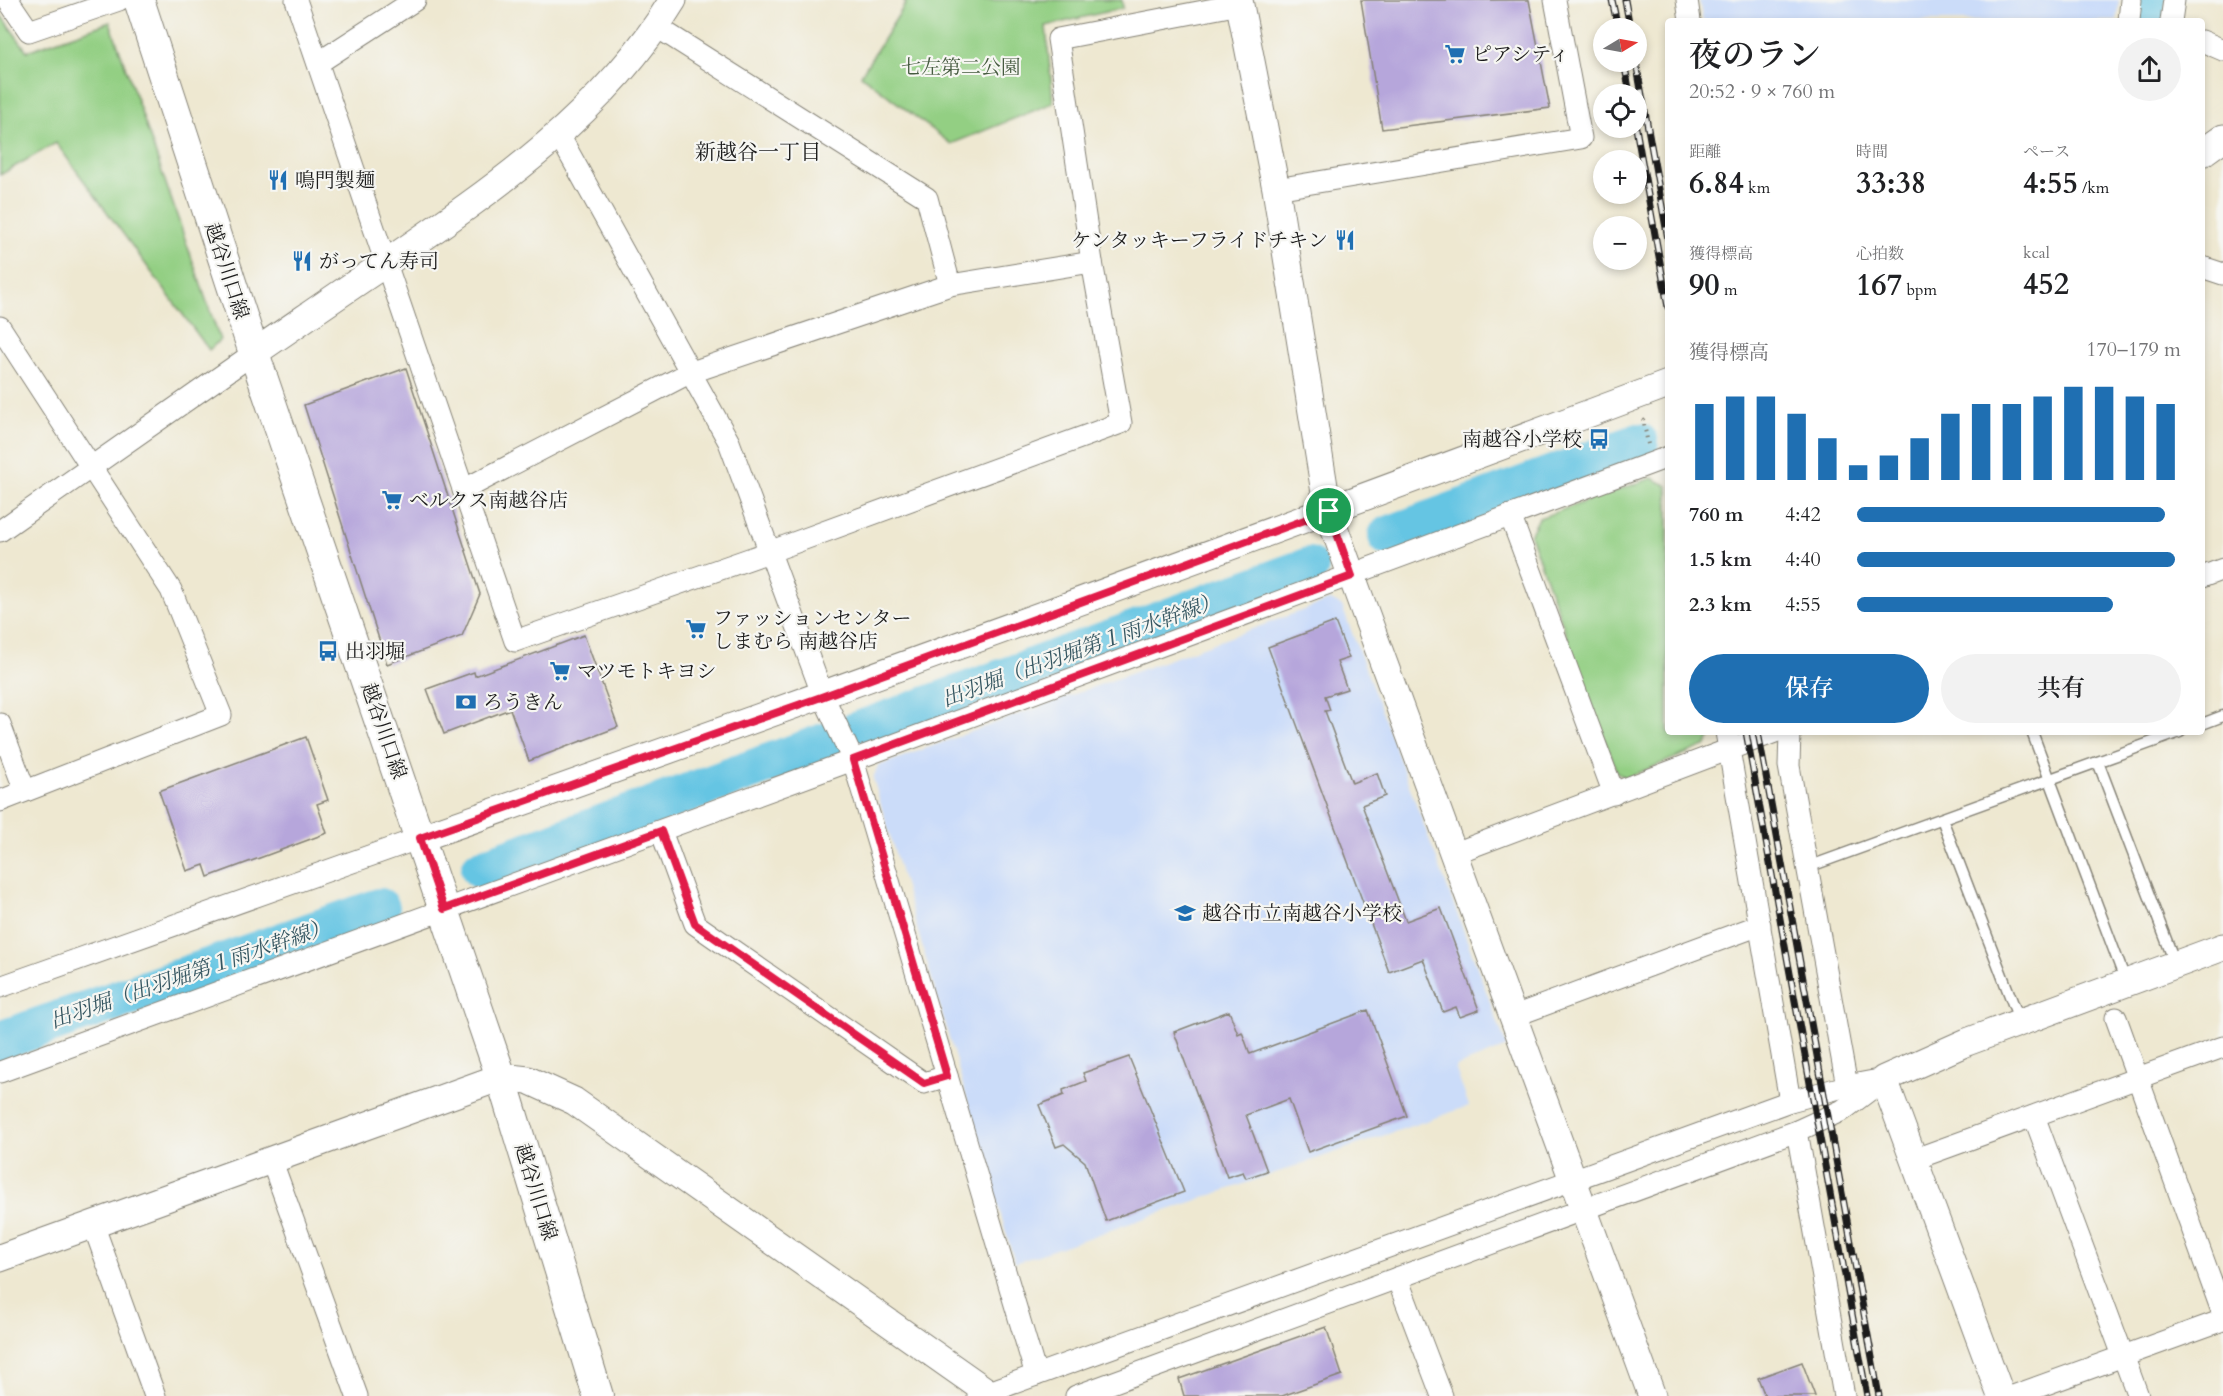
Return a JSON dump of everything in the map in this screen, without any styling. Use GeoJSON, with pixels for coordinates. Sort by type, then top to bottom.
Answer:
{"type":"FeatureCollection","features":[{"type":"Feature","properties":{"kind":"main road","name":"越谷川口線"},"geometry":{"type":"LineString","coordinates":[[139,0],[254,353],[501,1077],[598,1396]]}},
{"type":"Feature","properties":{"kind":"street"},"geometry":{"type":"LineString","coordinates":[[8,0],[29,31],[120,0]]}},
{"type":"Feature","properties":{"kind":"street"},"geometry":{"type":"LineString","coordinates":[[296,0],[515,641],[769,552],[1121,423],[1092,262],[1058,39],[1240,2],[1275,189],[1329,511],[1652,1396]]}},
{"type":"Feature","properties":{"kind":"street"},"geometry":{"type":"LineString","coordinates":[[318,63],[415,0]]}},
{"type":"Feature","properties":{"kind":"street"},"geometry":{"type":"LineString","coordinates":[[0,531],[254,353],[450,220],[518,170],[559,135],[611,84],[657,27],[673,0]]}},
{"type":"Feature","properties":{"kind":"street"},"geometry":{"type":"LineString","coordinates":[[1275,189],[1581,138],[1555,0]]}},
{"type":"Feature","properties":{"kind":"street"},"geometry":{"type":"LineString","coordinates":[[1687,0],[1690,18]]}},
{"type":"Feature","properties":{"kind":"street"},"geometry":{"type":"LineString","coordinates":[[2129,18],[2131,0]]}},
{"type":"Feature","properties":{"kind":"street"},"geometry":{"type":"LineString","coordinates":[[2171,18],[2174,0]]}},
{"type":"Feature","properties":{"kind":"street"},"geometry":{"type":"LineString","coordinates":[[657,27],[927,198],[950,285]]}},
{"type":"Feature","properties":{"kind":"street"},"geometry":{"type":"LineString","coordinates":[[2205,42],[2223,50]]}},
{"type":"Feature","properties":{"kind":"street"},"geometry":{"type":"LineString","coordinates":[[559,135],[729,442],[824,696],[853,760],[1036,1375]]}},
{"type":"Feature","properties":{"kind":"street"},"geometry":{"type":"LineString","coordinates":[[2205,151],[2223,138]]}},
{"type":"Feature","properties":{"kind":"street"},"geometry":{"type":"LineString","coordinates":[[463,490],[689,373],[950,285],[1092,262]]}},
{"type":"Feature","properties":{"kind":"street"},"geometry":{"type":"LineString","coordinates":[[2205,268],[2223,274]]}},
{"type":"Feature","properties":{"kind":"street"},"geometry":{"type":"LineString","coordinates":[[0,327],[171,590],[221,715],[0,801]]}},
{"type":"Feature","properties":{"kind":"street"},"geometry":{"type":"LineString","coordinates":[[0,987],[824,696],[1665,385]]}},
{"type":"Feature","properties":{"kind":"street"},"geometry":{"type":"LineString","coordinates":[[0,1072],[661,831],[1665,458]]}},
{"type":"Feature","properties":{"kind":"street"},"geometry":{"type":"LineString","coordinates":[[1510,515],[1614,794]]}},
{"type":"Feature","properties":{"kind":"street"},"geometry":{"type":"LineString","coordinates":[[2205,576],[2223,569]]}},
{"type":"Feature","properties":{"kind":"street"},"geometry":{"type":"LineString","coordinates":[[0,724],[25,790]]}},
{"type":"Feature","properties":{"kind":"street"},"geometry":{"type":"LineString","coordinates":[[1455,853],[1614,794],[1727,741],[1759,735]]}},
{"type":"Feature","properties":{"kind":"street"},"geometry":{"type":"LineString","coordinates":[[1790,735],[1789,766],[1847,1086]]}},
{"type":"Feature","properties":{"kind":"street"},"geometry":{"type":"LineString","coordinates":[[1727,741],[1790,1101]]}},
{"type":"Feature","properties":{"kind":"street"},"geometry":{"type":"LineString","coordinates":[[661,831],[695,924],[924,1083],[947,1076]]}},
{"type":"Feature","properties":{"kind":"street"},"geometry":{"type":"LineString","coordinates":[[1514,1016],[1760,925]]}},
{"type":"Feature","properties":{"kind":"street"},"geometry":{"type":"LineString","coordinates":[[0,1258],[501,1077],[528,1080],[574,1101],[986,1395],[1790,1101],[1884,1079],[1967,1042],[2223,947]]}},
{"type":"Feature","properties":{"kind":"street"},"geometry":{"type":"LineString","coordinates":[[2116,1018],[2223,1314]]}},
{"type":"Feature","properties":{"kind":"street"},"geometry":{"type":"LineString","coordinates":[[1915,1159],[2223,1047]]}},
{"type":"Feature","properties":{"kind":"street"},"geometry":{"type":"LineString","coordinates":[[1076,1396],[1797,1131],[1844,1110],[1884,1079]]}},
{"type":"Feature","properties":{"kind":"street"},"geometry":{"type":"LineString","coordinates":[[1884,1079],[2001,1396]]}},
{"type":"Feature","properties":{"kind":"street"},"geometry":{"type":"LineString","coordinates":[[2034,1116],[2138,1396]]}},
{"type":"Feature","properties":{"kind":"street"},"geometry":{"type":"LineString","coordinates":[[1797,1131],[1844,1396]]}},
{"type":"Feature","properties":{"kind":"street"},"geometry":{"type":"LineString","coordinates":[[271,1159],[357,1396]]}},
{"type":"Feature","properties":{"kind":"street"},"geometry":{"type":"LineString","coordinates":[[93,1224],[155,1396]]}},
{"type":"Feature","properties":{"kind":"street"},"geometry":{"type":"LineString","coordinates":[[1397,1278],[1442,1396]]}},
{"type":"Feature","properties":{"kind":"street"},"geometry":{"type":"LineString","coordinates":[[2013,1396],[2223,1320]]}},
{"type":"Feature","properties":{"kind":"lane"},"geometry":{"type":"LineString","coordinates":[[2205,723],[2223,716]]}},
{"type":"Feature","properties":{"kind":"lane"},"geometry":{"type":"LineString","coordinates":[[2033,735],[2126,983]]}},
{"type":"Feature","properties":{"kind":"lane"},"geometry":{"type":"LineString","coordinates":[[1808,867],[2098,762],[2158,736]]}},
{"type":"Feature","properties":{"kind":"lane"},"geometry":{"type":"LineString","coordinates":[[2098,762],[2175,964]]}},
{"type":"Feature","properties":{"kind":"lane"},"geometry":{"type":"LineString","coordinates":[[1942,819],[2020,1022]]}},
{"type":"Feature","properties":{"kind":"shaded area"},"geometry":{"type":"Polygon","coordinates":[[[1699,0],[2119,0],[2117,18],[1702,18],[1699,0]]]}},
{"type":"Feature","properties":{"kind":"shaded area","name":"越谷市立南越谷小学校"},"geometry":{"type":"Polygon","coordinates":[[[1331,600],[1342,606],[1507,1047],[1455,1067],[1469,1106],[1015,1263],[873,778],[878,766],[1331,600]]]}},
{"type":"Feature","properties":{"kind":"green space","name":"七左第二公園"},"geometry":{"type":"Polygon","coordinates":[[[903,0],[1122,0],[1123,8],[1046,26],[1053,103],[951,144],[861,75],[906,3],[903,0]]]}},
{"type":"Feature","properties":{"kind":"green space"},"geometry":{"type":"Polygon","coordinates":[[[0,14],[27,51],[110,22],[220,340],[209,350],[56,143],[0,175],[0,14]]]}},
{"type":"Feature","properties":{"kind":"green space"},"geometry":{"type":"Polygon","coordinates":[[[1652,478],[1665,484],[1665,735],[1711,735],[1707,745],[1626,778],[1617,773],[1530,535],[1539,518],[1652,478]]]}},
{"type":"Feature","properties":{"kind":"building","name":"ピアシティ"},"geometry":{"type":"Polygon","coordinates":[[[1361,0],[1529,0],[1550,108],[1382,129],[1361,0]]]}},
{"type":"Feature","properties":{"kind":"building","name":"ベルクス南越谷店"},"geometry":{"type":"Polygon","coordinates":[[[406,368],[480,594],[462,636],[387,664],[304,405],[406,368]]]}},
{"type":"Feature","properties":{"kind":"building"},"geometry":{"type":"Polygon","coordinates":[[[1335,622],[1349,658],[1337,662],[1347,689],[1325,696],[1330,710],[1325,711],[1352,783],[1377,773],[1385,796],[1362,805],[1406,921],[1441,908],[1479,1010],[1460,1017],[1456,1007],[1443,1012],[1423,959],[1389,972],[1268,647],[1335,622]]]}},
{"type":"Feature","properties":{"kind":"building"},"geometry":{"type":"Polygon","coordinates":[[[584,635],[618,727],[529,761],[510,709],[444,734],[427,689],[474,672],[475,676],[584,635]]]}},
{"type":"Feature","properties":{"kind":"building"},"geometry":{"type":"Polygon","coordinates":[[[306,737],[328,800],[317,804],[327,833],[208,877],[204,865],[187,871],[159,791],[306,737]]]}},
{"type":"Feature","properties":{"kind":"building"},"geometry":{"type":"Polygon","coordinates":[[[1368,1010],[1407,1116],[1308,1152],[1289,1099],[1246,1115],[1267,1171],[1246,1178],[1243,1172],[1227,1177],[1174,1032],[1229,1011],[1238,1034],[1242,1032],[1250,1054],[1368,1010]]]}},
{"type":"Feature","properties":{"kind":"building"},"geometry":{"type":"Polygon","coordinates":[[[1129,1057],[1184,1192],[1106,1221],[1085,1162],[1064,1144],[1056,1147],[1039,1105],[1064,1095],[1063,1090],[1086,1081],[1083,1073],[1129,1057]]]}},
{"type":"Feature","properties":{"kind":"building"},"geometry":{"type":"Polygon","coordinates":[[[1326,1327],[1342,1375],[1282,1396],[1184,1396],[1179,1379],[1326,1327]]]}},
{"type":"Feature","properties":{"kind":"building"},"geometry":{"type":"Polygon","coordinates":[[[1802,1362],[1815,1396],[1765,1396],[1758,1378],[1802,1362]]]}},
{"type":"Feature","properties":{"kind":"waterway","name":"出羽堀（出羽堀第１雨水幹線）"},"geometry":{"type":"LineString","coordinates":[[2145,18],[2146,0]]}},
{"type":"Feature","properties":{"kind":"waterway","name":"出羽堀（出羽堀第１雨水幹線）"},"geometry":{"type":"LineString","coordinates":[[1388,536],[1639,443]]}},
{"type":"Feature","properties":{"kind":"waterway","name":"出羽堀（出羽堀第１雨水幹線）"},"geometry":{"type":"LineString","coordinates":[[853,733],[1309,567]]}},
{"type":"Feature","properties":{"kind":"waterway","name":"出羽堀（出羽堀第１雨水幹線）"},"geometry":{"type":"LineString","coordinates":[[481,869],[827,742]]}},
{"type":"Feature","properties":{"kind":"waterway","name":"出羽堀（出羽堀第１雨水幹線）"},"geometry":{"type":"LineString","coordinates":[[0,1041],[380,908]]}},
{"type":"Feature","properties":{"kind":"railway"},"geometry":{"type":"LineString","coordinates":[[1612,0],[1616,18]]}},
{"type":"Feature","properties":{"kind":"railway"},"geometry":{"type":"LineString","coordinates":[[1625,0],[1628,18]]}},
{"type":"Feature","properties":{"kind":"railway"},"geometry":{"type":"LineString","coordinates":[[1626,72],[1628,84]]}},
{"type":"Feature","properties":{"kind":"railway"},"geometry":{"type":"LineString","coordinates":[[1638,72],[1665,222]]}},
{"type":"Feature","properties":{"kind":"railway"},"geometry":{"type":"LineString","coordinates":[[1638,138],[1665,290]]}},
{"type":"Feature","properties":{"kind":"railway"},"geometry":{"type":"LineString","coordinates":[[1747,735],[1867,1396]]}},
{"type":"Feature","properties":{"kind":"railway"},"geometry":{"type":"LineString","coordinates":[[1759,735],[1879,1396]]}},
{"type":"Feature","properties":{"kind":"place","name":"ピアシティ"},"geometry":{"type":"Point","coordinates":[1455,54]}},
{"type":"Feature","properties":{"kind":"place","name":"鳴門製麺"},"geometry":{"type":"Point","coordinates":[278,180]}},
{"type":"Feature","properties":{"kind":"place","name":"ケンタッキーフライドチキン"},"geometry":{"type":"Point","coordinates":[1345,240]}},
{"type":"Feature","properties":{"kind":"place","name":"がってん寿司"},"geometry":{"type":"Point","coordinates":[302,261]}},
{"type":"Feature","properties":{"kind":"place","name":"南越谷小学校"},"geometry":{"type":"Point","coordinates":[1599,439]}},
{"type":"Feature","properties":{"kind":"place","name":"ベルクス南越谷店"},"geometry":{"type":"Point","coordinates":[392,500]}},
{"type":"Feature","properties":{"kind":"place","name":"ファッションセンター しまむら 南越谷店"},"geometry":{"type":"Point","coordinates":[696,629]}},
{"type":"Feature","properties":{"kind":"place","name":"出羽堀"},"geometry":{"type":"Point","coordinates":[328,651]}},
{"type":"Feature","properties":{"kind":"place","name":"マツモトキヨシ"},"geometry":{"type":"Point","coordinates":[560,671]}},
{"type":"Feature","properties":{"kind":"place","name":"ろうきん"},"geometry":{"type":"Point","coordinates":[466,702]}},
{"type":"Feature","properties":{"kind":"place","name":"越谷市立南越谷小学校"},"geometry":{"type":"Point","coordinates":[1185,913]}},
{"type":"Feature","properties":{"kind":"district","name":"新越谷一丁目"},"geometry":{"type":"Point","coordinates":[758,152]}},
{"type":"Feature","properties":{"kind":"route"},"geometry":{"type":"LineString","coordinates":[[1329,511],[1352,576],[853,760],[947,1076],[924,1083],[695,924],[661,831],[444,909],[420,838],[824,696],[1329,511]]}}]}
